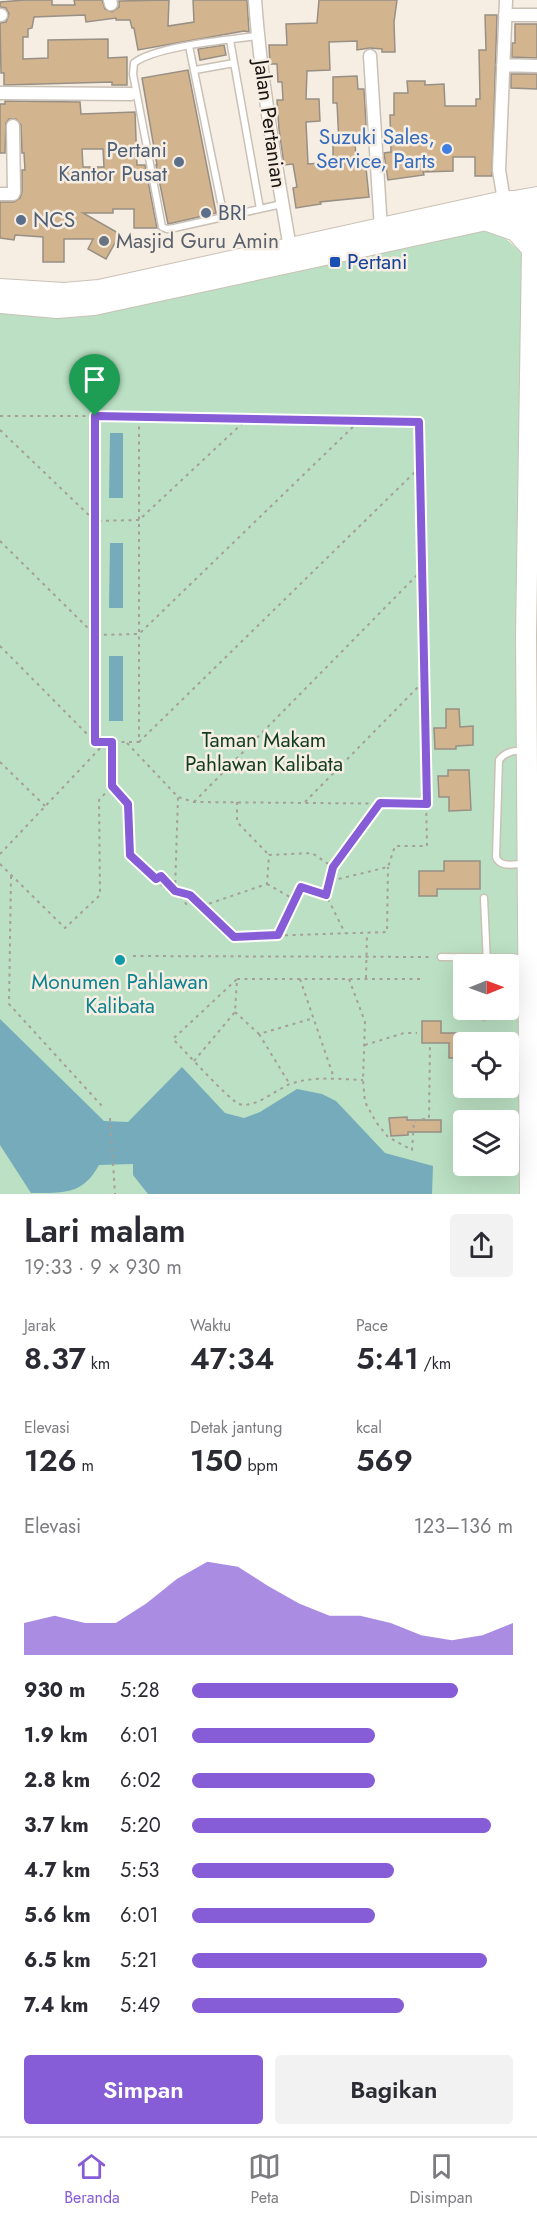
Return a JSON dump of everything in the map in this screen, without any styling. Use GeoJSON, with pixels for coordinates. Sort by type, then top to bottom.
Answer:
{"type":"FeatureCollection","features":[{"type":"Feature","properties":{"kind":"main road"},"geometry":{"type":"LineString","coordinates":[[0,289],[64,293],[99,290],[289,237],[504,199],[533,204]]}},
{"type":"Feature","properties":{"kind":"main road"},"geometry":{"type":"LineString","coordinates":[[0,303],[57,308],[94,305],[320,258],[483,220],[533,204]]}},
{"type":"Feature","properties":{"kind":"main road"},"geometry":{"type":"LineString","coordinates":[[530,1194],[532,986],[528,958],[532,864],[533,204]]}},
{"type":"Feature","properties":{"kind":"main road"},"geometry":{"type":"LineString","coordinates":[[483,220],[516,231],[532,249]]}},
{"type":"Feature","properties":{"kind":"street","name":"Jalan Pertanian"},"geometry":{"type":"LineString","coordinates":[[255,0],[257,36],[289,237]]}},
{"type":"Feature","properties":{"kind":"street"},"geometry":{"type":"LineString","coordinates":[[504,199],[500,170],[506,0]]}},
{"type":"Feature","properties":{"kind":"street"},"geometry":{"type":"LineString","coordinates":[[505,15],[537,15]]}},
{"type":"Feature","properties":{"kind":"street"},"geometry":{"type":"LineString","coordinates":[[370,56],[381,220]]}},
{"type":"Feature","properties":{"kind":"street"},"geometry":{"type":"LineString","coordinates":[[502,65],[537,66]]}},
{"type":"Feature","properties":{"kind":"street"},"geometry":{"type":"LineString","coordinates":[[0,93],[131,94]]}},
{"type":"Feature","properties":{"kind":"street"},"geometry":{"type":"LineString","coordinates":[[0,194],[13,194],[14,192],[13,126]]}},
{"type":"Feature","properties":{"kind":"lane"},"geometry":{"type":"LineString","coordinates":[[257,36],[189,46],[143,56],[134,63],[133,74],[162,227],[167,229],[282,204]]}},
{"type":"Feature","properties":{"kind":"lane"},"geometry":{"type":"LineString","coordinates":[[230,40],[260,209]]}},
{"type":"Feature","properties":{"kind":"lane"},"geometry":{"type":"LineString","coordinates":[[189,46],[224,217]]}},
{"type":"Feature","properties":{"kind":"lane"},"geometry":{"type":"LineString","coordinates":[[195,70],[234,63]]}},
{"type":"Feature","properties":{"kind":"lane"},"geometry":{"type":"LineString","coordinates":[[523,751],[513,750],[499,760],[496,857],[502,865],[532,864]]}},
{"type":"Feature","properties":{"kind":"lane"},"geometry":{"type":"LineString","coordinates":[[484,898],[487,954]]}},
{"type":"Feature","properties":{"kind":"lane"},"geometry":{"type":"LineString","coordinates":[[441,957],[453,958]]}},
{"type":"Feature","properties":{"kind":"lane"},"geometry":{"type":"LineString","coordinates":[[519,959],[528,958]]}},
{"type":"Feature","properties":{"kind":"path"},"geometry":{"type":"LineString","coordinates":[[0,416],[139,416],[419,422],[427,846],[395,846],[388,867],[387,932],[234,937],[190,895],[175,891]]}},
{"type":"Feature","properties":{"kind":"path"},"geometry":{"type":"LineString","coordinates":[[95,416],[95,742]]}},
{"type":"Feature","properties":{"kind":"path"},"geometry":{"type":"LineString","coordinates":[[139,416],[139,742]]}},
{"type":"Feature","properties":{"kind":"path"},"geometry":{"type":"LineString","coordinates":[[0,430],[95,521],[139,520],[247,418]]}},
{"type":"Feature","properties":{"kind":"path"},"geometry":{"type":"LineString","coordinates":[[0,541],[95,635],[139,634],[359,421]]}},
{"type":"Feature","properties":{"kind":"path"},"geometry":{"type":"LineString","coordinates":[[0,646],[95,742],[139,742],[420,467]]}},
{"type":"Feature","properties":{"kind":"path"},"geometry":{"type":"LineString","coordinates":[[194,802],[421,571]]}},
{"type":"Feature","properties":{"kind":"path"},"geometry":{"type":"LineString","coordinates":[[305,802],[424,681]]}},
{"type":"Feature","properties":{"kind":"path"},"geometry":{"type":"LineString","coordinates":[[0,854],[106,742]]}},
{"type":"Feature","properties":{"kind":"path"},"geometry":{"type":"LineString","coordinates":[[112,742],[112,786],[128,804],[130,855],[162,886]]}},
{"type":"Feature","properties":{"kind":"path"},"geometry":{"type":"LineString","coordinates":[[126,742],[178,797],[194,802],[427,804]]}},
{"type":"Feature","properties":{"kind":"path"},"geometry":{"type":"LineString","coordinates":[[0,762],[45,806]]}},
{"type":"Feature","properties":{"kind":"path"},"geometry":{"type":"LineString","coordinates":[[0,864],[65,928],[100,895],[99,800],[112,786]]}},
{"type":"Feature","properties":{"kind":"path"},"geometry":{"type":"LineString","coordinates":[[175,891],[178,797]]}},
{"type":"Feature","properties":{"kind":"path"},"geometry":{"type":"LineString","coordinates":[[237,802],[237,822],[269,855],[267,884]]}},
{"type":"Feature","properties":{"kind":"path"},"geometry":{"type":"LineString","coordinates":[[345,933],[326,895],[333,867],[380,803]]}},
{"type":"Feature","properties":{"kind":"path"},"geometry":{"type":"LineString","coordinates":[[269,855],[312,853],[333,867]]}},
{"type":"Feature","properties":{"kind":"path"},"geometry":{"type":"LineString","coordinates":[[330,881],[388,867]]}},
{"type":"Feature","properties":{"kind":"path"},"geometry":{"type":"LineString","coordinates":[[11,876],[9,1004],[102,1106]]}},
{"type":"Feature","properties":{"kind":"path"},"geometry":{"type":"LineString","coordinates":[[156,879],[161,876],[188,906]]}},
{"type":"Feature","properties":{"kind":"path"},"geometry":{"type":"LineString","coordinates":[[202,906],[267,884],[295,900]]}},
{"type":"Feature","properties":{"kind":"path"},"geometry":{"type":"LineString","coordinates":[[278,935],[301,887],[326,895]]}},
{"type":"Feature","properties":{"kind":"path"},"geometry":{"type":"LineString","coordinates":[[366,978],[367,933]]}},
{"type":"Feature","properties":{"kind":"path"},"geometry":{"type":"LineString","coordinates":[[133,956],[441,957]]}},
{"type":"Feature","properties":{"kind":"path"},"geometry":{"type":"LineString","coordinates":[[349,978],[365,1022],[363,1080],[365,1102],[388,1137],[412,1150],[414,1121],[429,1118],[430,1045]]}},
{"type":"Feature","properties":{"kind":"path"},"geometry":{"type":"LineString","coordinates":[[363,1080],[307,1079],[289,1084],[250,1104],[242,1105],[235,1102],[173,1038],[237,979],[423,979]]}},
{"type":"Feature","properties":{"kind":"path"},"geometry":{"type":"LineString","coordinates":[[194,1060],[234,1012],[237,979]]}},
{"type":"Feature","properties":{"kind":"path"},"geometry":{"type":"LineString","coordinates":[[300,979],[335,1080]]}},
{"type":"Feature","properties":{"kind":"path"},"geometry":{"type":"LineString","coordinates":[[234,1012],[259,1034],[289,1084]]}},
{"type":"Feature","properties":{"kind":"path"},"geometry":{"type":"LineString","coordinates":[[259,1034],[314,1018]]}},
{"type":"Feature","properties":{"kind":"path"},"geometry":{"type":"LineString","coordinates":[[364,1045],[404,1033],[417,1033]]}},
{"type":"Feature","properties":{"kind":"path"},"geometry":{"type":"LineString","coordinates":[[110,1118],[115,1194]]}},
{"type":"Feature","properties":{"kind":"green space","name":"Taman Makam Pahlawan Kalibata"},"geometry":{"type":"Polygon","coordinates":[[[483,220],[521,252],[532,249],[530,1194],[0,1194],[0,302],[483,220]]]}},
{"type":"Feature","properties":{"kind":"water"},"geometry":{"type":"Polygon","coordinates":[[[110,433],[123,433],[123,498],[109,498],[110,433]]]}},
{"type":"Feature","properties":{"kind":"water"},"geometry":{"type":"Polygon","coordinates":[[[110,543],[123,543],[123,608],[109,608],[110,543]]]}},
{"type":"Feature","properties":{"kind":"water"},"geometry":{"type":"Polygon","coordinates":[[[109,656],[123,656],[123,721],[109,721],[109,656]]]}},
{"type":"Feature","properties":{"kind":"water"},"geometry":{"type":"Polygon","coordinates":[[[0,1019],[104,1121],[128,1122],[182,1067],[225,1113],[244,1118],[260,1112],[297,1089],[322,1094],[336,1101],[385,1153],[433,1166],[432,1194],[148,1194],[133,1175],[133,1164],[99,1165],[87,1182],[80,1187],[64,1192],[31,1193],[0,1145],[0,1019]]]}},
{"type":"Feature","properties":{"kind":"building"},"geometry":{"type":"Polygon","coordinates":[[[52,0],[52,5],[75,5],[74,0],[102,0],[105,9],[112,12],[119,7],[119,1],[169,0],[168,26],[194,22],[193,0],[247,0],[249,32],[138,50],[134,28],[130,20],[116,20],[116,18],[86,22],[85,15],[34,17],[32,28],[28,29],[28,37],[23,37],[23,59],[48,58],[48,40],[108,39],[108,58],[127,57],[127,85],[112,85],[112,82],[4,85],[4,73],[1,73],[0,23],[6,22],[9,14],[6,8],[0,7],[0,2],[52,0]]]}},
{"type":"Feature","properties":{"kind":"building"},"geometry":{"type":"Polygon","coordinates":[[[319,0],[397,0],[394,22],[395,52],[382,52],[382,49],[370,48],[357,50],[357,41],[329,42],[330,70],[307,71],[306,99],[319,99],[320,121],[306,122],[308,164],[333,162],[333,144],[339,144],[337,103],[333,103],[333,77],[357,76],[358,89],[364,89],[367,141],[355,141],[356,159],[365,158],[369,197],[320,202],[321,204],[296,208],[293,188],[297,187],[293,164],[284,165],[279,129],[277,100],[283,100],[282,82],[278,82],[277,64],[270,64],[269,45],[287,45],[286,24],[317,23],[319,0]]]}},
{"type":"Feature","properties":{"kind":"building"},"geometry":{"type":"Polygon","coordinates":[[[485,15],[497,15],[492,176],[475,176],[475,157],[453,157],[453,171],[423,172],[424,175],[388,180],[384,153],[391,152],[390,115],[394,115],[394,93],[408,93],[407,81],[425,81],[425,85],[444,84],[445,106],[476,106],[476,99],[480,99],[479,50],[486,50],[485,15]]]}},
{"type":"Feature","properties":{"kind":"building"},"geometry":{"type":"Polygon","coordinates":[[[515,24],[537,24],[537,58],[512,57],[515,24]]]}},
{"type":"Feature","properties":{"kind":"building"},"geometry":{"type":"Polygon","coordinates":[[[224,45],[226,55],[200,60],[198,49],[224,45]]]}},
{"type":"Feature","properties":{"kind":"building"},"geometry":{"type":"Polygon","coordinates":[[[188,70],[216,213],[168,224],[142,78],[188,70]]]}},
{"type":"Feature","properties":{"kind":"building"},"geometry":{"type":"Polygon","coordinates":[[[511,74],[537,74],[537,89],[511,88],[511,74]]]}},
{"type":"Feature","properties":{"kind":"building"},"geometry":{"type":"Polygon","coordinates":[[[5,101],[80,102],[81,114],[135,112],[137,165],[145,165],[157,228],[134,228],[134,209],[113,209],[113,213],[83,213],[120,234],[106,259],[88,249],[93,239],[64,239],[64,262],[43,262],[43,237],[15,235],[14,240],[0,238],[0,202],[14,202],[20,198],[22,170],[25,170],[21,125],[16,119],[9,119],[6,123],[5,153],[0,153],[0,104],[5,104],[5,101]],[[82,149],[83,167],[104,167],[103,149],[82,149]]]}},
{"type":"Feature","properties":{"kind":"building"},"geometry":{"type":"Polygon","coordinates":[[[446,709],[459,709],[460,727],[473,726],[473,745],[456,746],[456,749],[435,749],[434,728],[446,728],[446,709]]]}},
{"type":"Feature","properties":{"kind":"building"},"geometry":{"type":"Polygon","coordinates":[[[448,770],[469,770],[471,810],[449,811],[449,797],[439,797],[438,776],[448,776],[448,770]]]}},
{"type":"Feature","properties":{"kind":"building"},"geometry":{"type":"Polygon","coordinates":[[[444,861],[480,861],[480,889],[437,889],[437,896],[419,896],[419,871],[444,871],[444,861]]]}},
{"type":"Feature","properties":{"kind":"building"},"geometry":{"type":"Polygon","coordinates":[[[422,1021],[441,1021],[441,1033],[453,1033],[453,1058],[449,1058],[449,1043],[422,1043],[422,1021]]]}},
{"type":"Feature","properties":{"kind":"building"},"geometry":{"type":"Polygon","coordinates":[[[407,1117],[407,1120],[441,1120],[441,1132],[408,1132],[408,1135],[391,1136],[389,1118],[407,1117]]]}},
{"type":"Feature","properties":{"kind":"place","name":"Suzuki Sales, Service, Parts"},"geometry":{"type":"Point","coordinates":[447,149]}},
{"type":"Feature","properties":{"kind":"place","name":"Pertani Kantor Pusat"},"geometry":{"type":"Point","coordinates":[179,162]}},
{"type":"Feature","properties":{"kind":"place","name":"BRI"},"geometry":{"type":"Point","coordinates":[206,213]}},
{"type":"Feature","properties":{"kind":"place","name":"NCS"},"geometry":{"type":"Point","coordinates":[21,220]}},
{"type":"Feature","properties":{"kind":"place","name":"Masjid Guru Amin"},"geometry":{"type":"Point","coordinates":[104,241]}},
{"type":"Feature","properties":{"kind":"place","name":"Pertani"},"geometry":{"type":"Point","coordinates":[335,262]}},
{"type":"Feature","properties":{"kind":"place","name":"Monumen Pahlawan Kalibata"},"geometry":{"type":"Point","coordinates":[120,960]}},
{"type":"Feature","properties":{"kind":"route"},"geometry":{"type":"LineString","coordinates":[[95,416],[419,422],[427,804],[380,803],[333,867],[326,895],[301,887],[278,935],[234,937],[190,895],[175,891],[161,876],[156,879],[130,855],[128,804],[112,786],[112,742],[95,742],[95,416]]}}]}
